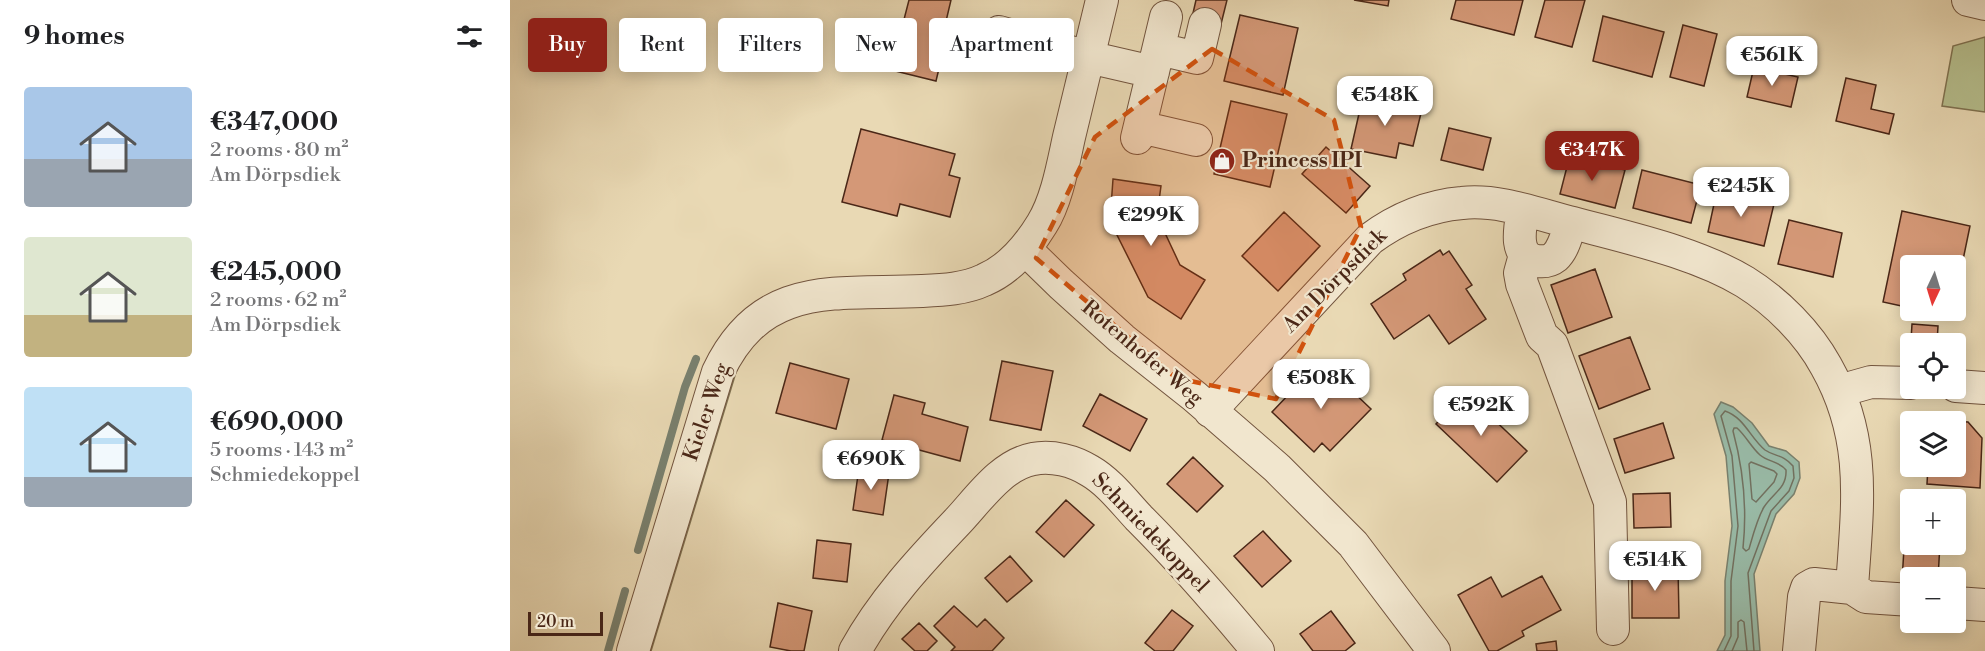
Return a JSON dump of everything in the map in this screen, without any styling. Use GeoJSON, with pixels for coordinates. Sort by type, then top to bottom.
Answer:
{"type":"FeatureCollection","features":[{"type":"Feature","properties":{"kind":"street"},"geometry":{"type":"LineString","coordinates":[[1025,249],[1044,222],[1058,182],[1102,0]]}},
{"type":"Feature","properties":{"kind":"street"},"geometry":{"type":"LineString","coordinates":[[1968,0],[1985,4]]}},
{"type":"Feature","properties":{"kind":"street"},"geometry":{"type":"LineString","coordinates":[[1166,16],[1138,132],[1196,140]]}},
{"type":"Feature","properties":{"kind":"street"},"geometry":{"type":"LineString","coordinates":[[1074,53],[1088,57],[1156,61],[1197,58],[1205,24]]}},
{"type":"Feature","properties":{"kind":"street","name":"Am Dörpsdiek"},"geometry":{"type":"LineString","coordinates":[[1210,411],[1370,239],[1386,228],[1423,210],[1462,203],[1487,203],[1523,210],[1683,255],[1722,271],[1745,282],[1786,316],[1808,339],[1826,365],[1849,418],[1858,475],[1852,588]]}},
{"type":"Feature","properties":{"kind":"street"},"geometry":{"type":"LineString","coordinates":[[1523,210],[1519,232],[1520,246],[1525,255],[1534,261],[1545,262],[1555,256],[1561,248],[1570,223]]}},
{"type":"Feature","properties":{"kind":"street","name":"Rotenhofer Weg"},"geometry":{"type":"LineString","coordinates":[[1025,249],[1122,339],[1277,468],[1353,544],[1434,651]]}},
{"type":"Feature","properties":{"kind":"street","name":"Kieler Weg"},"geometry":{"type":"LineString","coordinates":[[633,651],[718,372],[726,356],[747,329],[775,308],[795,299],[820,294],[898,292],[961,287],[984,280],[998,272],[1011,264],[1025,249]]}},
{"type":"Feature","properties":{"kind":"street"},"geometry":{"type":"LineString","coordinates":[[1525,255],[1520,273],[1521,284],[1542,336],[1552,345],[1610,502],[1613,628]]}},
{"type":"Feature","properties":{"kind":"street"},"geometry":{"type":"LineString","coordinates":[[1839,391],[1871,382],[1900,383]]}},
{"type":"Feature","properties":{"kind":"street"},"geometry":{"type":"LineString","coordinates":[[1966,387],[1985,388]]}},
{"type":"Feature","properties":{"kind":"street","name":"Schmiedekoppel"},"geometry":{"type":"LineString","coordinates":[[855,651],[888,599],[921,560],[998,480],[1018,465],[1033,459],[1049,458],[1076,464],[1102,479],[1186,566],[1258,651]]}},
{"type":"Feature","properties":{"kind":"street"},"geometry":{"type":"LineString","coordinates":[[1799,651],[1804,597],[1807,588],[1814,584],[1852,588],[1866,597],[1900,599]]}},
{"type":"Feature","properties":{"kind":"street"},"geometry":{"type":"LineString","coordinates":[[1966,604],[1985,605]]}},
{"type":"Feature","properties":{"kind":"highlighted area"},"geometry":{"type":"Polygon","coordinates":[[[1212,49],[1334,120],[1361,227],[1276,399],[1176,378],[1036,258],[1095,137],[1212,49]]]}},
{"type":"Feature","properties":{"kind":"shaded area"},"geometry":{"type":"Polygon","coordinates":[[[1985,37],[1985,112],[1942,106],[1953,46],[1985,37]]]}},
{"type":"Feature","properties":{"kind":"shaded area"},"geometry":{"type":"Polygon","coordinates":[[[737,369],[651,651],[647,651],[721,402],[737,369]]]}},
{"type":"Feature","properties":{"kind":"water"},"geometry":{"type":"Polygon","coordinates":[[[1721,402],[1733,407],[1752,423],[1769,446],[1786,451],[1799,462],[1800,478],[1794,494],[1776,514],[1754,574],[1760,651],[1717,651],[1725,635],[1725,581],[1732,526],[1726,456],[1714,414],[1721,402]]]}},
{"type":"Feature","properties":{"kind":"building"},"geometry":{"type":"Polygon","coordinates":[[[909,0],[951,0],[947,18],[929,18],[929,72],[938,72],[936,81],[899,72],[917,72],[917,18],[904,18],[909,0]]]}},
{"type":"Feature","properties":{"kind":"building"},"geometry":{"type":"Polygon","coordinates":[[[1196,0],[1227,0],[1220,28],[1191,22],[1196,0]]]}},
{"type":"Feature","properties":{"kind":"building"},"geometry":{"type":"Polygon","coordinates":[[[1354,0],[1389,0],[1388,6],[1354,0]]]}},
{"type":"Feature","properties":{"kind":"building"},"geometry":{"type":"Polygon","coordinates":[[[1456,0],[1523,0],[1514,35],[1451,19],[1456,0]]]}},
{"type":"Feature","properties":{"kind":"building"},"geometry":{"type":"Polygon","coordinates":[[[1545,0],[1585,0],[1572,47],[1535,37],[1545,0]]]}},
{"type":"Feature","properties":{"kind":"building"},"geometry":{"type":"Polygon","coordinates":[[[1240,15],[1298,28],[1283,95],[1224,81],[1240,15]]]}},
{"type":"Feature","properties":{"kind":"building"},"geometry":{"type":"Polygon","coordinates":[[[1603,16],[1664,32],[1652,77],[1593,61],[1603,16]]]}},
{"type":"Feature","properties":{"kind":"building"},"geometry":{"type":"Polygon","coordinates":[[[1683,25],[1717,34],[1704,86],[1670,77],[1683,25]]]}},
{"type":"Feature","properties":{"kind":"building"},"geometry":{"type":"Polygon","coordinates":[[[1754,67],[1798,77],[1791,107],[1747,97],[1754,67]]]}},
{"type":"Feature","properties":{"kind":"building"},"geometry":{"type":"Polygon","coordinates":[[[1846,78],[1876,85],[1871,109],[1894,114],[1889,134],[1836,121],[1846,78]]]}},
{"type":"Feature","properties":{"kind":"building"},"geometry":{"type":"Polygon","coordinates":[[[1363,96],[1422,109],[1413,146],[1399,143],[1396,158],[1351,149],[1363,96]]]}},
{"type":"Feature","properties":{"kind":"building"},"geometry":{"type":"Polygon","coordinates":[[[1231,101],[1287,114],[1270,187],[1214,174],[1231,101]]]}},
{"type":"Feature","properties":{"kind":"building"},"geometry":{"type":"Polygon","coordinates":[[[1449,128],[1491,138],[1483,170],[1441,160],[1449,128]]]}},
{"type":"Feature","properties":{"kind":"building"},"geometry":{"type":"Polygon","coordinates":[[[861,129],[955,154],[949,175],[960,178],[950,217],[900,204],[897,216],[842,202],[861,129]]]}},
{"type":"Feature","properties":{"kind":"building"},"geometry":{"type":"Polygon","coordinates":[[[1326,147],[1370,186],[1346,213],[1302,174],[1326,147]]]}},
{"type":"Feature","properties":{"kind":"building"},"geometry":{"type":"Polygon","coordinates":[[[1570,155],[1625,170],[1615,208],[1560,194],[1570,155]]]}},
{"type":"Feature","properties":{"kind":"building"},"geometry":{"type":"Polygon","coordinates":[[[1642,170],[1701,185],[1691,223],[1633,208],[1642,170]]]}},
{"type":"Feature","properties":{"kind":"building"},"geometry":{"type":"Polygon","coordinates":[[[1113,179],[1161,186],[1157,216],[1180,265],[1205,280],[1181,319],[1148,297],[1110,221],[1113,179]]]}},
{"type":"Feature","properties":{"kind":"building"},"geometry":{"type":"Polygon","coordinates":[[[1717,190],[1774,204],[1764,246],[1708,232],[1717,190]]]}},
{"type":"Feature","properties":{"kind":"building"},"geometry":{"type":"Polygon","coordinates":[[[1902,211],[1970,226],[1964,255],[1900,255],[1900,306],[1883,302],[1902,211]]]}},
{"type":"Feature","properties":{"kind":"building"},"geometry":{"type":"Polygon","coordinates":[[[1284,212],[1320,246],[1278,291],[1242,256],[1284,212]]]}},
{"type":"Feature","properties":{"kind":"building"},"geometry":{"type":"Polygon","coordinates":[[[1789,220],[1842,233],[1833,277],[1778,264],[1789,220]]]}},
{"type":"Feature","properties":{"kind":"building"},"geometry":{"type":"Polygon","coordinates":[[[1440,250],[1443,255],[1449,251],[1472,285],[1466,289],[1486,319],[1449,344],[1429,315],[1394,339],[1371,304],[1406,280],[1403,274],[1440,250]]]}},
{"type":"Feature","properties":{"kind":"building"},"geometry":{"type":"Polygon","coordinates":[[[1595,269],[1612,317],[1568,333],[1551,285],[1595,269]]]}},
{"type":"Feature","properties":{"kind":"building"},"geometry":{"type":"Polygon","coordinates":[[[1912,324],[1938,326],[1938,333],[1911,333],[1912,324]]]}},
{"type":"Feature","properties":{"kind":"building"},"geometry":{"type":"Polygon","coordinates":[[[1630,337],[1650,389],[1599,409],[1579,356],[1630,337]]]}},
{"type":"Feature","properties":{"kind":"building"},"geometry":{"type":"Polygon","coordinates":[[[1002,361],[1053,371],[1041,430],[990,420],[1002,361]]]}},
{"type":"Feature","properties":{"kind":"building"},"geometry":{"type":"Polygon","coordinates":[[[790,363],[849,379],[836,429],[776,413],[790,363]]]}},
{"type":"Feature","properties":{"kind":"building"},"geometry":{"type":"Polygon","coordinates":[[[1312,370],[1330,370],[1371,409],[1330,451],[1322,443],[1314,452],[1272,412],[1312,370]]]}},
{"type":"Feature","properties":{"kind":"building"},"geometry":{"type":"Polygon","coordinates":[[[1465,392],[1527,451],[1497,482],[1436,424],[1465,392]]]}},
{"type":"Feature","properties":{"kind":"building"},"geometry":{"type":"Polygon","coordinates":[[[1100,394],[1147,419],[1130,451],[1083,426],[1100,394]]]}},
{"type":"Feature","properties":{"kind":"building"},"geometry":{"type":"Polygon","coordinates":[[[894,395],[925,403],[922,414],[968,427],[960,461],[882,440],[894,395]]]}},
{"type":"Feature","properties":{"kind":"building"},"geometry":{"type":"Polygon","coordinates":[[[1966,422],[1968,422],[1982,438],[1980,488],[1927,484],[1927,477],[1966,477],[1966,422]]]}},
{"type":"Feature","properties":{"kind":"building"},"geometry":{"type":"Polygon","coordinates":[[[1663,423],[1674,458],[1625,473],[1614,439],[1663,423]]]}},
{"type":"Feature","properties":{"kind":"building"},"geometry":{"type":"Polygon","coordinates":[[[1193,457],[1223,486],[1197,512],[1167,484],[1193,457]]]}},
{"type":"Feature","properties":{"kind":"building"},"geometry":{"type":"Polygon","coordinates":[[[859,468],[889,473],[883,515],[853,510],[859,468]]]}},
{"type":"Feature","properties":{"kind":"building"},"geometry":{"type":"Polygon","coordinates":[[[1670,493],[1671,527],[1634,528],[1633,494],[1670,493]]]}},
{"type":"Feature","properties":{"kind":"building"},"geometry":{"type":"Polygon","coordinates":[[[1066,500],[1094,525],[1064,557],[1036,532],[1066,500]]]}},
{"type":"Feature","properties":{"kind":"building"},"geometry":{"type":"Polygon","coordinates":[[[1263,531],[1291,561],[1262,587],[1234,556],[1263,531]]]}},
{"type":"Feature","properties":{"kind":"building"},"geometry":{"type":"Polygon","coordinates":[[[817,540],[851,544],[847,582],[813,578],[817,540]]]}},
{"type":"Feature","properties":{"kind":"building"},"geometry":{"type":"Polygon","coordinates":[[[1904,555],[1939,555],[1939,567],[1903,567],[1904,555]]]}},
{"type":"Feature","properties":{"kind":"building"},"geometry":{"type":"Polygon","coordinates":[[[1010,556],[1032,581],[1007,602],[985,578],[1010,556]]]}},
{"type":"Feature","properties":{"kind":"building"},"geometry":{"type":"Polygon","coordinates":[[[1678,566],[1679,618],[1632,618],[1632,567],[1678,566]]]}},
{"type":"Feature","properties":{"kind":"building"},"geometry":{"type":"Polygon","coordinates":[[[1542,576],[1561,610],[1522,631],[1524,636],[1497,651],[1489,651],[1458,595],[1491,577],[1502,597],[1542,576]]]}},
{"type":"Feature","properties":{"kind":"building"},"geometry":{"type":"Polygon","coordinates":[[[778,603],[812,611],[804,651],[770,647],[778,603]]]}},
{"type":"Feature","properties":{"kind":"building"},"geometry":{"type":"Polygon","coordinates":[[[954,606],[977,627],[985,619],[1004,638],[992,651],[951,651],[955,647],[934,626],[954,606]]]}},
{"type":"Feature","properties":{"kind":"building"},"geometry":{"type":"Polygon","coordinates":[[[1172,610],[1193,626],[1173,651],[1155,651],[1145,643],[1172,610]]]}},
{"type":"Feature","properties":{"kind":"building"},"geometry":{"type":"Polygon","coordinates":[[[1331,611],[1355,643],[1345,651],[1313,651],[1300,634],[1331,611]]]}},
{"type":"Feature","properties":{"kind":"building"},"geometry":{"type":"Polygon","coordinates":[[[919,623],[937,641],[927,651],[915,651],[902,639],[919,623]]]}},
{"type":"Feature","properties":{"kind":"building"},"geometry":{"type":"Polygon","coordinates":[[[1556,641],[1557,651],[1537,651],[1536,644],[1556,641]]]}},
{"type":"Feature","properties":{"kind":"waterway"},"geometry":{"type":"LineString","coordinates":[[638,550],[685,387],[696,359]]}},
{"type":"Feature","properties":{"kind":"waterway"},"geometry":{"type":"LineString","coordinates":[[608,651],[625,591]]}},
{"type":"Feature","properties":{"kind":"place","name":"Princess IPI"},"geometry":{"type":"Point","coordinates":[1222,161]}}]}
